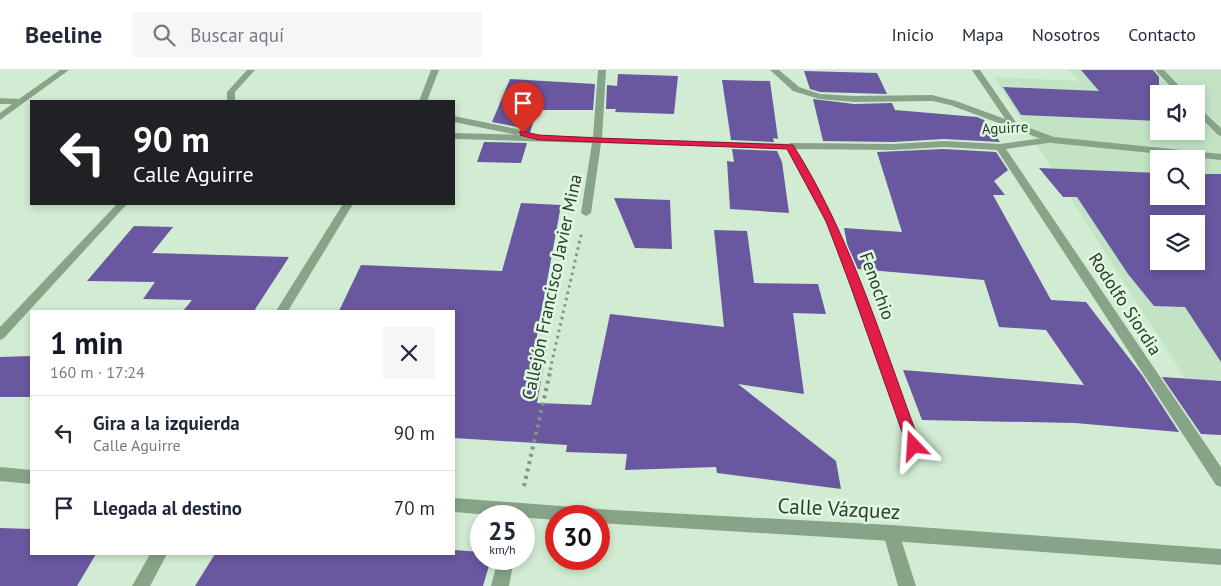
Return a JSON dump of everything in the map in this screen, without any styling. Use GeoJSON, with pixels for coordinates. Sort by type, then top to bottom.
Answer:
{"type":"FeatureCollection","features":[{"type":"Feature","properties":{"kind":"street"},"geometry":{"type":"LineString","coordinates":[[0,117],[65,70]]}},
{"type":"Feature","properties":{"kind":"street"},"geometry":{"type":"LineString","coordinates":[[231,97],[251,70]]}},
{"type":"Feature","properties":{"kind":"street"},"geometry":{"type":"LineString","coordinates":[[423,100],[434,70]]}},
{"type":"Feature","properties":{"kind":"street","name":"Callejón Francisco Javier Mina"},"geometry":{"type":"LineString","coordinates":[[586,214],[597,140],[602,70]]}},
{"type":"Feature","properties":{"kind":"street"},"geometry":{"type":"LineString","coordinates":[[774,70],[796,89],[819,96],[854,99],[932,98],[953,103],[1052,140]]}},
{"type":"Feature","properties":{"kind":"street"},"geometry":{"type":"LineString","coordinates":[[976,70],[1013,124]]}},
{"type":"Feature","properties":{"kind":"street"},"geometry":{"type":"LineString","coordinates":[[1159,70],[1173,85]]}},
{"type":"Feature","properties":{"kind":"street"},"geometry":{"type":"LineString","coordinates":[[0,101],[19,102]]}},
{"type":"Feature","properties":{"kind":"street"},"geometry":{"type":"LineString","coordinates":[[1205,117],[1221,133]]}},
{"type":"Feature","properties":{"kind":"street"},"geometry":{"type":"LineString","coordinates":[[455,119],[539,137]]}},
{"type":"Feature","properties":{"kind":"street"},"geometry":{"type":"LineString","coordinates":[[455,136],[539,137]]}},
{"type":"Feature","properties":{"kind":"street","name":"Aguirre"},"geometry":{"type":"LineString","coordinates":[[539,137],[790,146],[893,147],[944,144],[1000,146],[1052,140],[1221,157]]}},
{"type":"Feature","properties":{"kind":"street","name":"Fenochio"},"geometry":{"type":"LineString","coordinates":[[790,146],[830,221],[857,287],[914,446]]}},
{"type":"Feature","properties":{"kind":"street","name":"Rodolfo Siordia"},"geometry":{"type":"LineString","coordinates":[[1000,146],[1221,480]]}},
{"type":"Feature","properties":{"kind":"street"},"geometry":{"type":"LineString","coordinates":[[0,335],[121,205]]}},
{"type":"Feature","properties":{"kind":"street"},"geometry":{"type":"LineString","coordinates":[[283,310],[347,205]]}},
{"type":"Feature","properties":{"kind":"street"},"geometry":{"type":"LineString","coordinates":[[0,474],[30,477]]}},
{"type":"Feature","properties":{"kind":"street","name":"Calle Vázquez"},"geometry":{"type":"LineString","coordinates":[[455,505],[470,507]]}},
{"type":"Feature","properties":{"kind":"street","name":"Calle Vázquez"},"geometry":{"type":"LineString","coordinates":[[535,513],[891,533],[1221,557]]}},
{"type":"Feature","properties":{"kind":"street"},"geometry":{"type":"LineString","coordinates":[[891,533],[907,586]]}},
{"type":"Feature","properties":{"kind":"street"},"geometry":{"type":"LineString","coordinates":[[141,586],[158,555]]}},
{"type":"Feature","properties":{"kind":"street"},"geometry":{"type":"LineString","coordinates":[[500,586],[504,570]]}},
{"type":"Feature","properties":{"kind":"path","name":"Callejón Francisco Javier Mina"},"geometry":{"type":"LineString","coordinates":[[519,505],[586,214]]}},
{"type":"Feature","properties":{"kind":"shaded area"},"geometry":{"type":"Polygon","coordinates":[[[1068,70],[1221,70],[1221,435],[994,77],[1079,81],[1068,70]]]}},
{"type":"Feature","properties":{"kind":"building"},"geometry":{"type":"Polygon","coordinates":[[[1081,70],[1153,70],[1159,77],[1159,85],[1150,85],[1150,121],[1021,115],[1003,87],[1099,91],[1081,70]]]}},
{"type":"Feature","properties":{"kind":"building"},"geometry":{"type":"Polygon","coordinates":[[[804,71],[877,73],[887,94],[820,92],[810,89],[804,71]]]}},
{"type":"Feature","properties":{"kind":"building"},"geometry":{"type":"Polygon","coordinates":[[[618,74],[678,76],[674,114],[615,112],[616,109],[606,109],[607,85],[617,86],[618,74]]]}},
{"type":"Feature","properties":{"kind":"building"},"geometry":{"type":"Polygon","coordinates":[[[510,79],[595,84],[593,110],[537,110],[530,133],[523,133],[523,130],[517,127],[492,122],[510,79]]]}},
{"type":"Feature","properties":{"kind":"building"},"geometry":{"type":"Polygon","coordinates":[[[722,80],[770,81],[778,139],[773,138],[774,142],[731,140],[722,80]]]}},
{"type":"Feature","properties":{"kind":"building"},"geometry":{"type":"Polygon","coordinates":[[[813,99],[854,104],[892,103],[895,110],[977,117],[984,120],[1000,142],[944,139],[893,142],[823,141],[813,99]]]}},
{"type":"Feature","properties":{"kind":"building"},"geometry":{"type":"Polygon","coordinates":[[[484,142],[527,143],[521,163],[477,162],[484,142]]]}},
{"type":"Feature","properties":{"kind":"building"},"geometry":{"type":"Polygon","coordinates":[[[732,149],[777,151],[782,162],[789,213],[730,209],[727,161],[734,162],[732,149]]]}},
{"type":"Feature","properties":{"kind":"building"},"geometry":{"type":"Polygon","coordinates":[[[944,149],[996,152],[1008,170],[994,181],[1005,195],[993,195],[1051,300],[1086,302],[1142,375],[1179,432],[1075,423],[922,420],[903,370],[1084,385],[1046,330],[999,327],[984,280],[858,269],[847,244],[844,228],[902,232],[877,152],[944,149]]]}},
{"type":"Feature","properties":{"kind":"building"},"geometry":{"type":"Polygon","coordinates":[[[1039,168],[1150,173],[1150,205],[1205,205],[1205,174],[1221,174],[1221,362],[1185,307],[1154,306],[1128,274],[1077,197],[1063,197],[1039,168]]]}},
{"type":"Feature","properties":{"kind":"building"},"geometry":{"type":"Polygon","coordinates":[[[614,198],[670,200],[672,249],[635,248],[614,198]]]}},
{"type":"Feature","properties":{"kind":"building"},"geometry":{"type":"Polygon","coordinates":[[[521,203],[561,205],[535,347],[547,348],[537,403],[591,405],[610,314],[724,327],[714,230],[747,231],[754,283],[818,284],[826,314],[793,313],[804,394],[738,384],[836,461],[841,489],[717,473],[716,467],[625,470],[627,454],[566,452],[567,445],[455,438],[455,310],[339,310],[361,265],[502,271],[521,203]]]}},
{"type":"Feature","properties":{"kind":"building"},"geometry":{"type":"Polygon","coordinates":[[[134,226],[173,227],[152,253],[289,257],[255,310],[184,310],[192,300],[143,299],[155,282],[87,281],[134,226]]]}},
{"type":"Feature","properties":{"kind":"building"},"geometry":{"type":"Polygon","coordinates":[[[30,356],[30,397],[0,397],[0,357],[30,356]]]}},
{"type":"Feature","properties":{"kind":"building"},"geometry":{"type":"Polygon","coordinates":[[[1162,377],[1221,381],[1221,435],[1201,434],[1162,377]]]}},
{"type":"Feature","properties":{"kind":"building"},"geometry":{"type":"Polygon","coordinates":[[[0,528],[30,529],[30,555],[95,555],[77,586],[0,586],[0,528]]]}},
{"type":"Feature","properties":{"kind":"building"},"geometry":{"type":"Polygon","coordinates":[[[455,550],[470,551],[470,570],[488,570],[483,586],[195,586],[214,555],[455,555],[455,550]]]}},
{"type":"Feature","properties":{"kind":"route"},"geometry":{"type":"LineString","coordinates":[[523,133],[539,137],[597,140],[790,146],[818,196],[844,254],[914,446]]}}]}
